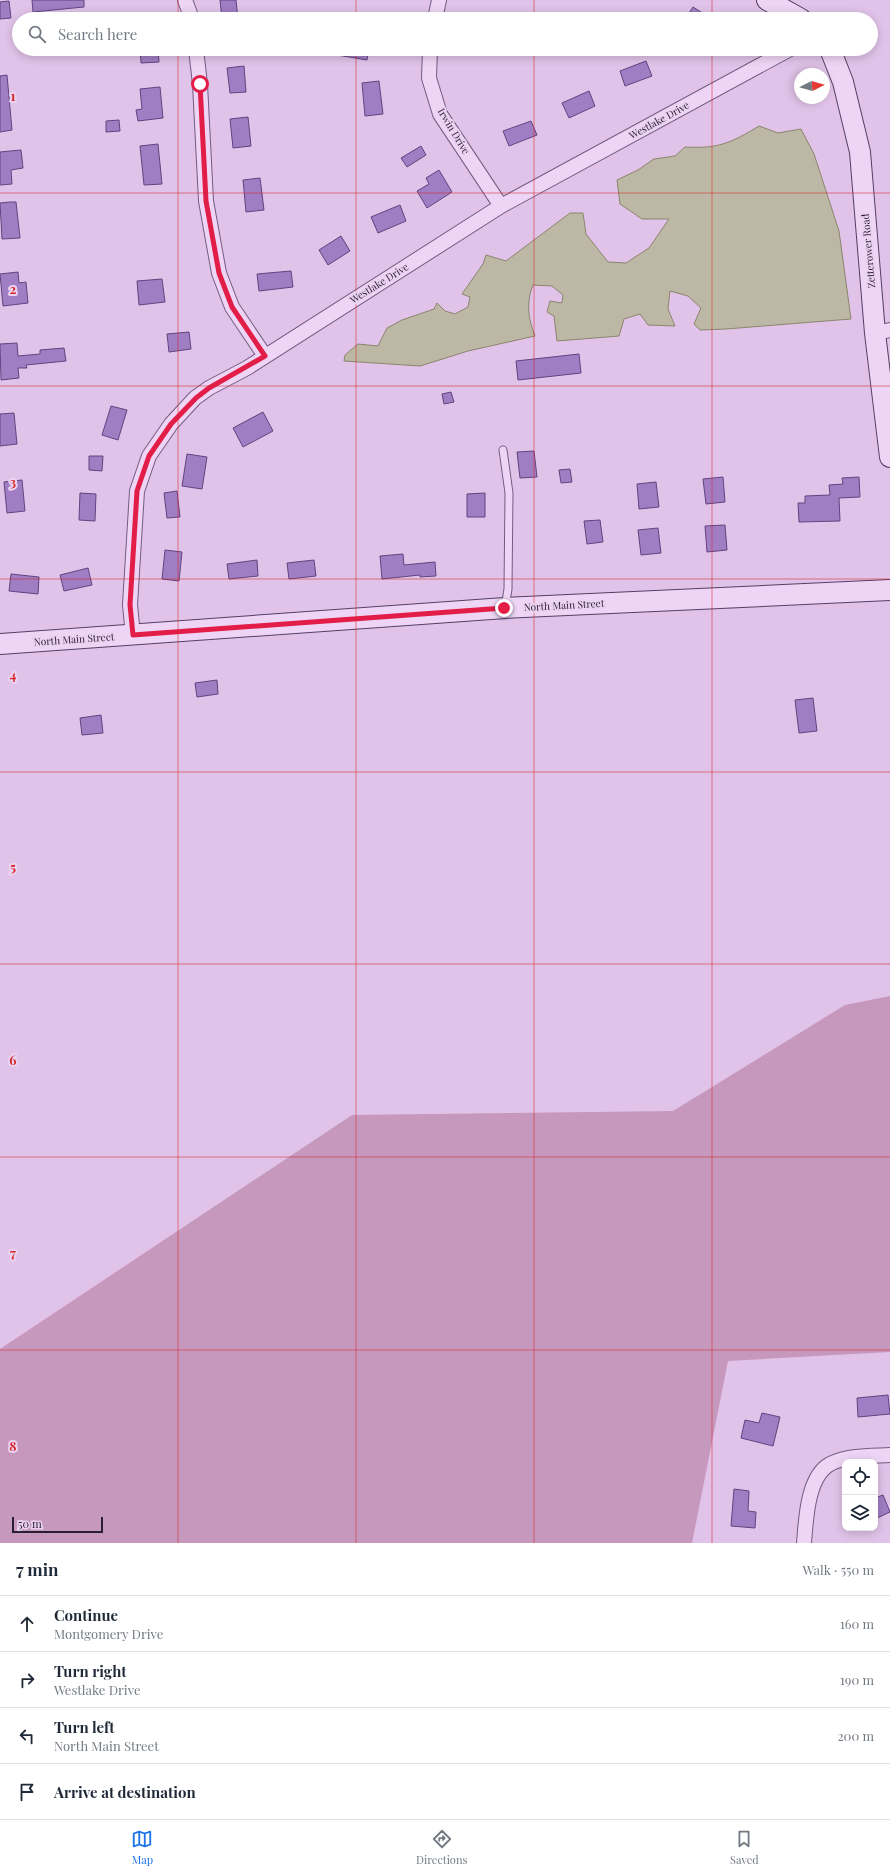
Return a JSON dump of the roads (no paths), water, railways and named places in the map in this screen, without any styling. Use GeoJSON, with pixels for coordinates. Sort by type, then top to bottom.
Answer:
{"type":"FeatureCollection","features":[{"type":"Feature","properties":{"kind":"street"},"geometry":{"type":"LineString","coordinates":[[185,0],[189,12]]}},
{"type":"Feature","properties":{"kind":"street"},"geometry":{"type":"LineString","coordinates":[[436,12],[439,0]]}},
{"type":"Feature","properties":{"kind":"street"},"geometry":{"type":"LineString","coordinates":[[768,0],[789,12]]}},
{"type":"Feature","properties":{"kind":"street"},"geometry":{"type":"LineString","coordinates":[[197,56],[200,84],[206,201],[219,273],[232,307],[265,356]]}},
{"type":"Feature","properties":{"kind":"street","name":"Irwin Drive"},"geometry":{"type":"LineString","coordinates":[[430,56],[428,78],[440,114],[501,206]]}},
{"type":"Feature","properties":{"kind":"street","name":"Westlake Drive"},"geometry":{"type":"LineString","coordinates":[[133,635],[130,605],[137,491],[149,456],[171,424],[196,398],[209,388],[265,356],[501,206],[777,56]]}},
{"type":"Feature","properties":{"kind":"street","name":"Zetterower Road"},"geometry":{"type":"LineString","coordinates":[[833,56],[843,82],[860,152],[882,332],[890,457]]}},
{"type":"Feature","properties":{"kind":"street","name":"North Main Street"},"geometry":{"type":"LineString","coordinates":[[0,644],[504,608],[890,590]]}},
{"type":"Feature","properties":{"kind":"street"},"geometry":{"type":"LineString","coordinates":[[804,1543],[808,1503],[819,1473],[830,1464],[848,1458],[890,1455]]}},
{"type":"Feature","properties":{"kind":"lane"},"geometry":{"type":"LineString","coordinates":[[503,450],[509,493],[508,589],[504,608]]}}]}
